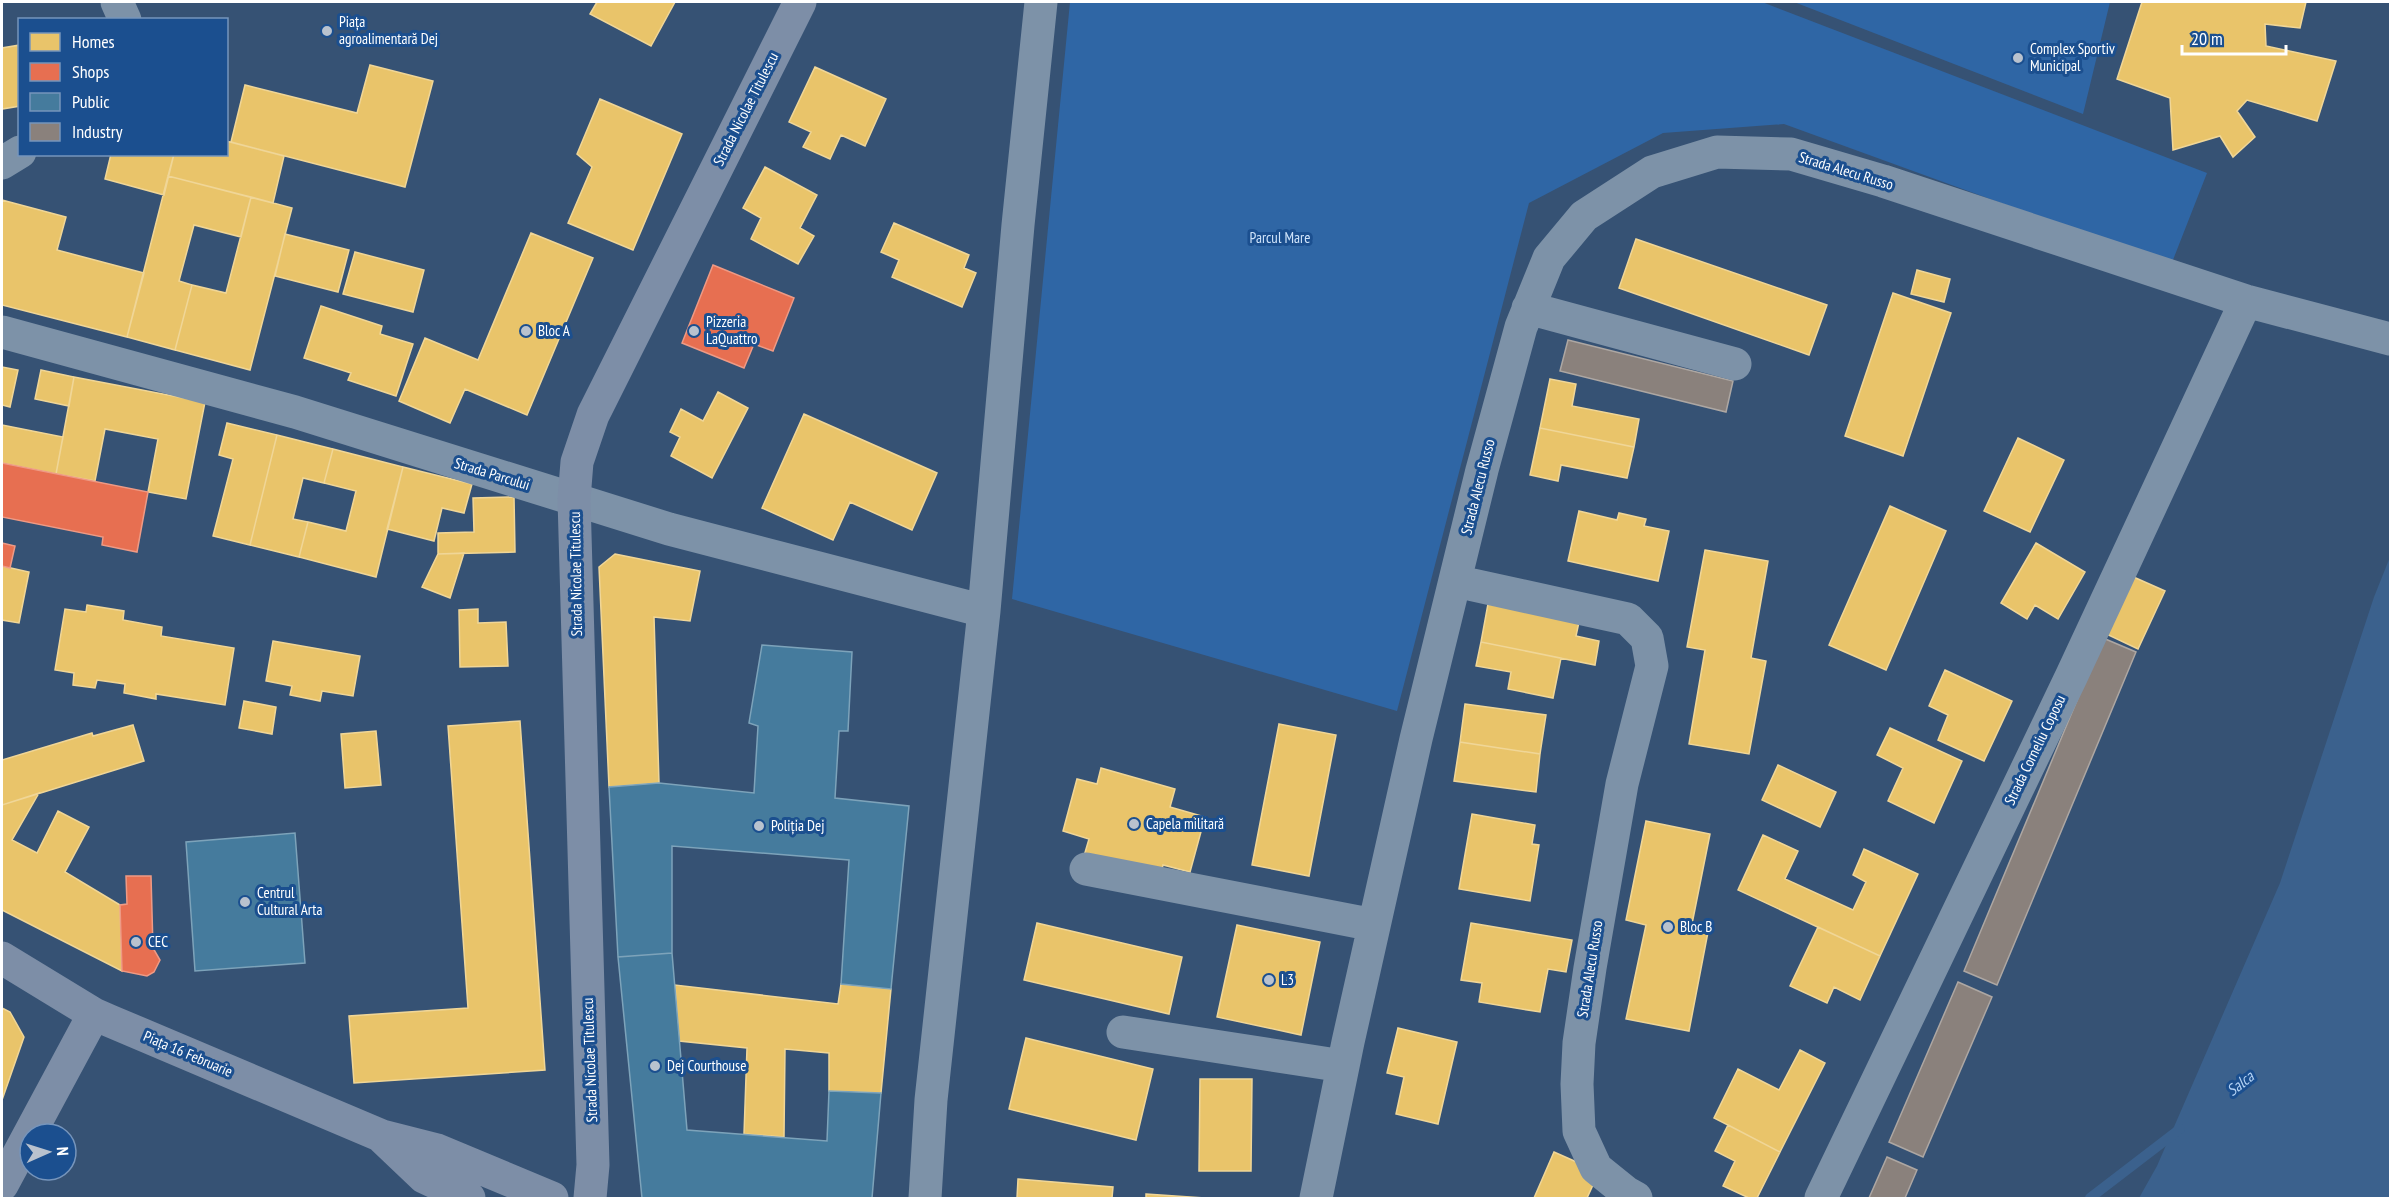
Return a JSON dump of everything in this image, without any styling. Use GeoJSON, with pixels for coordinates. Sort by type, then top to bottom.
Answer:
{"type":"FeatureCollection","features":[{"type":"Feature","properties":{"kind":"main road","name":"Strada Nicolae Titulescu"},"geometry":{"type":"LineString","coordinates":[[590,1198],[593,1166],[574,500],[578,462],[593,415],[800,2]]}},
{"type":"Feature","properties":{"kind":"main road","name":"Piața 16 Februarie"},"geometry":{"type":"LineString","coordinates":[[2,958],[94,1014],[382,1137],[437,1150],[552,1198]]}},
{"type":"Feature","properties":{"kind":"main road"},"geometry":{"type":"LineString","coordinates":[[2,1185],[94,1014]]}},
{"type":"Feature","properties":{"kind":"main road","name":"Piața 16 Februarie"},"geometry":{"type":"LineString","coordinates":[[382,1137],[424,1177],[470,1198]]}},
{"type":"Feature","properties":{"kind":"street"},"geometry":{"type":"LineString","coordinates":[[117,2],[124,18]]}},
{"type":"Feature","properties":{"kind":"street"},"geometry":{"type":"LineString","coordinates":[[925,1198],[931,1100],[984,611],[1018,225],[1041,2]]}},
{"type":"Feature","properties":{"kind":"street","name":"Strada Alecu Russo"},"geometry":{"type":"LineString","coordinates":[[1316,1198],[1374,925],[1455,581],[1521,327],[1549,258],[1584,216],[1652,172],[1717,152],[1791,154],[1883,182],[2246,302],[2391,339]]}},
{"type":"Feature","properties":{"kind":"street"},"geometry":{"type":"LineString","coordinates":[[2,163],[18,153]]}},
{"type":"Feature","properties":{"kind":"street","name":"Strada Corneliu Coposu"},"geometry":{"type":"LineString","coordinates":[[1821,1198],[2072,675],[2246,302]]}},
{"type":"Feature","properties":{"kind":"street"},"geometry":{"type":"LineString","coordinates":[[1528,308],[1735,364]]}},
{"type":"Feature","properties":{"kind":"street","name":"Strada Parcului"},"geometry":{"type":"LineString","coordinates":[[2,332],[295,412],[680,532],[984,611]]}},
{"type":"Feature","properties":{"kind":"street","name":"Strada Alecu Russo"},"geometry":{"type":"LineString","coordinates":[[1455,581],[1628,619],[1647,638],[1652,666],[1620,795],[1590,968],[1579,1043],[1577,1084],[1579,1131],[1596,1167],[1636,1198]]}},
{"type":"Feature","properties":{"kind":"street"},"geometry":{"type":"LineString","coordinates":[[1086,869],[1374,925]]}},
{"type":"Feature","properties":{"kind":"street"},"geometry":{"type":"LineString","coordinates":[[1123,1032],[1343,1066]]}},
{"type":"Feature","properties":{"kind":"green space","name":"Parcul Mare"},"geometry":{"type":"Polygon","coordinates":[[[1070,2],[1762,2],[2207,173],[2171,265],[1784,124],[1663,133],[1529,203],[1397,711],[1012,599],[1070,2]]]}},
{"type":"Feature","properties":{"kind":"green space","name":"Complex Sportiv Municipal"},"geometry":{"type":"Polygon","coordinates":[[[1794,2],[2110,2],[2083,114],[1794,2]]]}},
{"type":"Feature","properties":{"kind":"water"},"geometry":{"type":"Polygon","coordinates":[[[2390,557],[2390,1198],[2139,1198],[2157,1166],[2280,883],[2374,597],[2390,557]]]}},
{"type":"Feature","properties":{"kind":"building: Homes"},"geometry":{"type":"Polygon","coordinates":[[[597,2],[675,2],[651,46],[590,14],[597,2]]]}},
{"type":"Feature","properties":{"kind":"building: Homes"},"geometry":{"type":"Polygon","coordinates":[[[2142,2],[2306,2],[2300,28],[2265,24],[2266,46],[2336,61],[2317,121],[2247,100],[2237,111],[2255,137],[2233,157],[2220,136],[2173,150],[2170,98],[2117,79],[2142,2]]]}},
{"type":"Feature","properties":{"kind":"building: Homes"},"geometry":{"type":"Polygon","coordinates":[[[18,45],[18,106],[2,109],[2,48],[18,45]]]}},
{"type":"Feature","properties":{"kind":"building: Homes"},"geometry":{"type":"Polygon","coordinates":[[[370,65],[433,81],[405,187],[231,142],[245,85],[357,113],[370,65]]]}},
{"type":"Feature","properties":{"kind":"building: Homes"},"geometry":{"type":"Polygon","coordinates":[[[815,67],[886,99],[865,146],[841,135],[830,159],[803,147],[811,132],[789,122],[815,67]]]}},
{"type":"Feature","properties":{"kind":"building: Homes"},"geometry":{"type":"Polygon","coordinates":[[[600,99],[682,134],[633,250],[568,223],[592,167],[577,154],[600,99]]]}},
{"type":"Feature","properties":{"kind":"building: Homes"},"geometry":{"type":"Polygon","coordinates":[[[228,142],[284,156],[273,203],[168,176],[173,156],[228,156],[228,142]]]}},
{"type":"Feature","properties":{"kind":"building: Homes"},"geometry":{"type":"Polygon","coordinates":[[[111,156],[174,156],[164,195],[105,179],[111,156]]]}},
{"type":"Feature","properties":{"kind":"building: Homes"},"geometry":{"type":"Polygon","coordinates":[[[765,167],[817,195],[800,228],[814,236],[798,264],[751,239],[761,218],[743,208],[765,167]]]}},
{"type":"Feature","properties":{"kind":"building: Homes"},"geometry":{"type":"Polygon","coordinates":[[[168,176],[251,197],[241,237],[194,225],[179,281],[192,285],[175,350],[127,337],[168,176]]]}},
{"type":"Feature","properties":{"kind":"building: Homes"},"geometry":{"type":"Polygon","coordinates":[[[251,197],[292,208],[250,370],[175,350],[192,285],[226,293],[251,197]]]}},
{"type":"Feature","properties":{"kind":"building: Homes"},"geometry":{"type":"Polygon","coordinates":[[[2,200],[66,217],[57,250],[144,273],[127,337],[2,305],[2,200]]]}},
{"type":"Feature","properties":{"kind":"building: Homes"},"geometry":{"type":"Polygon","coordinates":[[[894,223],[969,255],[964,268],[976,273],[962,307],[892,277],[899,260],[881,252],[894,223]]]}},
{"type":"Feature","properties":{"kind":"building: Homes","name":"Bloc A"},"geometry":{"type":"Polygon","coordinates":[[[531,233],[593,258],[527,415],[465,389],[450,423],[399,401],[425,338],[478,360],[531,233]]]}},
{"type":"Feature","properties":{"kind":"building: Homes"},"geometry":{"type":"Polygon","coordinates":[[[285,234],[349,250],[338,292],[275,276],[285,234]]]}},
{"type":"Feature","properties":{"kind":"building: Homes"},"geometry":{"type":"Polygon","coordinates":[[[1636,239],[1827,305],[1809,355],[1619,288],[1636,239]]]}},
{"type":"Feature","properties":{"kind":"building: Homes"},"geometry":{"type":"Polygon","coordinates":[[[355,252],[424,270],[413,312],[343,294],[355,252]]]}},
{"type":"Feature","properties":{"kind":"building: Homes"},"geometry":{"type":"Polygon","coordinates":[[[1917,270],[1950,279],[1944,302],[1911,294],[1917,270]]]}},
{"type":"Feature","properties":{"kind":"building: Homes"},"geometry":{"type":"Polygon","coordinates":[[[1893,293],[1951,313],[1903,456],[1845,436],[1893,293]]]}},
{"type":"Feature","properties":{"kind":"building: Homes"},"geometry":{"type":"Polygon","coordinates":[[[321,306],[382,326],[380,334],[413,344],[396,396],[348,380],[351,373],[304,358],[321,306]]]}},
{"type":"Feature","properties":{"kind":"building: Homes"},"geometry":{"type":"Polygon","coordinates":[[[2,367],[18,370],[10,407],[2,405],[2,367]]]}},
{"type":"Feature","properties":{"kind":"building: Homes"},"geometry":{"type":"Polygon","coordinates":[[[41,370],[74,377],[69,406],[35,399],[41,370]]]}},
{"type":"Feature","properties":{"kind":"building: Homes"},"geometry":{"type":"Polygon","coordinates":[[[74,377],[205,402],[186,499],[148,492],[158,439],[105,429],[95,481],[56,474],[74,377]]]}},
{"type":"Feature","properties":{"kind":"building: Homes"},"geometry":{"type":"Polygon","coordinates":[[[1550,379],[1576,384],[1572,406],[1639,419],[1634,447],[1540,428],[1550,379]]]}},
{"type":"Feature","properties":{"kind":"building: Homes"},"geometry":{"type":"Polygon","coordinates":[[[718,392],[748,408],[712,478],[671,456],[680,437],[670,432],[681,409],[703,421],[718,392]]]}},
{"type":"Feature","properties":{"kind":"building: Homes"},"geometry":{"type":"Polygon","coordinates":[[[804,414],[937,473],[912,530],[850,502],[833,540],[762,508],[804,414]]]}},
{"type":"Feature","properties":{"kind":"building: Homes"},"geometry":{"type":"Polygon","coordinates":[[[227,423],[277,435],[250,545],[213,536],[233,459],[219,455],[227,423]]]}},
{"type":"Feature","properties":{"kind":"building: Homes"},"geometry":{"type":"Polygon","coordinates":[[[2,425],[63,437],[56,474],[2,463],[2,425]]]}},
{"type":"Feature","properties":{"kind":"building: Homes"},"geometry":{"type":"Polygon","coordinates":[[[1540,428],[1634,447],[1627,478],[1561,465],[1558,481],[1530,475],[1540,428]]]}},
{"type":"Feature","properties":{"kind":"building: Homes"},"geometry":{"type":"Polygon","coordinates":[[[277,435],[333,449],[324,483],[303,478],[293,519],[308,522],[299,557],[250,545],[277,435]]]}},
{"type":"Feature","properties":{"kind":"building: Homes"},"geometry":{"type":"Polygon","coordinates":[[[2018,438],[2064,460],[2030,532],[1984,511],[2018,438]]]}},
{"type":"Feature","properties":{"kind":"building: Homes"},"geometry":{"type":"Polygon","coordinates":[[[333,449],[403,467],[376,577],[299,557],[308,522],[346,531],[356,491],[324,483],[333,449]]]}},
{"type":"Feature","properties":{"kind":"building: Homes"},"geometry":{"type":"Polygon","coordinates":[[[403,467],[472,484],[464,513],[442,508],[434,541],[387,529],[403,467]]]}},
{"type":"Feature","properties":{"kind":"building: Homes"},"geometry":{"type":"Polygon","coordinates":[[[514,497],[515,552],[438,554],[438,533],[474,532],[473,498],[514,497]]]}},
{"type":"Feature","properties":{"kind":"building: Homes"},"geometry":{"type":"Polygon","coordinates":[[[1890,506],[1946,531],[1886,670],[1829,645],[1890,506]]]}},
{"type":"Feature","properties":{"kind":"building: Homes"},"geometry":{"type":"Polygon","coordinates":[[[1579,511],[1617,520],[1619,513],[1646,519],[1644,526],[1669,531],[1658,581],[1568,561],[1579,511]]]}},
{"type":"Feature","properties":{"kind":"building: Homes"},"geometry":{"type":"Polygon","coordinates":[[[2036,543],[2085,572],[2058,619],[2035,605],[2027,619],[2001,603],[2036,543]]]}},
{"type":"Feature","properties":{"kind":"building: Homes"},"geometry":{"type":"Polygon","coordinates":[[[1705,550],[1768,561],[1751,658],[1766,661],[1749,754],[1689,744],[1705,650],[1687,647],[1705,550]]]}},
{"type":"Feature","properties":{"kind":"building: Homes"},"geometry":{"type":"Polygon","coordinates":[[[464,553],[450,598],[422,587],[438,554],[464,553]]]}},
{"type":"Feature","properties":{"kind":"building: Homes"},"geometry":{"type":"Polygon","coordinates":[[[615,554],[700,571],[690,621],[654,617],[659,783],[609,787],[599,567],[615,554]]]}},
{"type":"Feature","properties":{"kind":"building: Homes"},"geometry":{"type":"Polygon","coordinates":[[[2,566],[29,572],[19,623],[2,620],[2,566]]]}},
{"type":"Feature","properties":{"kind":"building: Homes"},"geometry":{"type":"Polygon","coordinates":[[[2129,575],[2165,591],[2138,649],[2102,632],[2129,575]]]}},
{"type":"Feature","properties":{"kind":"building: Homes"},"geometry":{"type":"Polygon","coordinates":[[[1488,604],[1579,622],[1576,636],[1599,641],[1595,665],[1481,642],[1488,604]]]}},
{"type":"Feature","properties":{"kind":"building: Homes"},"geometry":{"type":"Polygon","coordinates":[[[87,605],[124,611],[123,620],[162,627],[161,636],[234,648],[225,705],[156,694],[156,699],[124,693],[125,684],[97,680],[95,688],[73,685],[74,673],[55,670],[65,609],[86,612],[87,605]]]}},
{"type":"Feature","properties":{"kind":"building: Homes"},"geometry":{"type":"Polygon","coordinates":[[[478,609],[478,623],[506,622],[508,666],[460,667],[459,610],[478,609]]]}},
{"type":"Feature","properties":{"kind":"building: Homes"},"geometry":{"type":"Polygon","coordinates":[[[273,641],[360,656],[353,696],[322,691],[320,701],[290,695],[292,686],[266,681],[273,641]]]}},
{"type":"Feature","properties":{"kind":"building: Homes"},"geometry":{"type":"Polygon","coordinates":[[[1481,642],[1561,658],[1553,698],[1508,689],[1511,672],[1476,666],[1481,642]]]}},
{"type":"Feature","properties":{"kind":"building: Homes"},"geometry":{"type":"Polygon","coordinates":[[[1945,670],[2012,701],[1984,761],[1938,740],[1948,715],[1929,706],[1945,670]]]}},
{"type":"Feature","properties":{"kind":"building: Homes"},"geometry":{"type":"Polygon","coordinates":[[[244,701],[276,707],[272,734],[239,728],[244,701]]]}},
{"type":"Feature","properties":{"kind":"building: Homes"},"geometry":{"type":"Polygon","coordinates":[[[1465,704],[1546,715],[1540,754],[1460,742],[1465,704]]]}},
{"type":"Feature","properties":{"kind":"building: Homes"},"geometry":{"type":"Polygon","coordinates":[[[520,721],[545,1070],[354,1083],[349,1016],[468,1008],[448,726],[520,721]]]}},
{"type":"Feature","properties":{"kind":"building: Homes"},"geometry":{"type":"Polygon","coordinates":[[[1279,724],[1336,735],[1309,876],[1252,865],[1279,724]]]}},
{"type":"Feature","properties":{"kind":"building: Homes"},"geometry":{"type":"Polygon","coordinates":[[[133,725],[144,761],[2,805],[2,760],[92,733],[93,736],[133,725]]]}},
{"type":"Feature","properties":{"kind":"building: Homes"},"geometry":{"type":"Polygon","coordinates":[[[1890,728],[1962,761],[1934,823],[1888,801],[1903,768],[1877,755],[1890,728]]]}},
{"type":"Feature","properties":{"kind":"building: Homes"},"geometry":{"type":"Polygon","coordinates":[[[376,731],[381,785],[345,788],[341,734],[376,731]]]}},
{"type":"Feature","properties":{"kind":"building: Homes"},"geometry":{"type":"Polygon","coordinates":[[[1460,742],[1540,754],[1536,792],[1454,781],[1460,742]]]}},
{"type":"Feature","properties":{"kind":"building: Homes"},"geometry":{"type":"Polygon","coordinates":[[[1778,765],[1836,792],[1820,827],[1762,800],[1778,765]]]}},
{"type":"Feature","properties":{"kind":"building: Homes","name":"Capela militară"},"geometry":{"type":"Polygon","coordinates":[[[1101,768],[1175,789],[1170,807],[1205,817],[1190,872],[1163,865],[1160,877],[1084,856],[1089,839],[1063,831],[1077,779],[1097,784],[1101,768]]]}},
{"type":"Feature","properties":{"kind":"building: Homes"},"geometry":{"type":"Polygon","coordinates":[[[39,793],[12,840],[37,853],[58,811],[89,827],[65,872],[120,905],[122,971],[2,910],[2,805],[39,793]]]}},
{"type":"Feature","properties":{"kind":"building: Homes"},"geometry":{"type":"Polygon","coordinates":[[[1472,814],[1535,825],[1532,844],[1539,845],[1530,901],[1459,889],[1472,814]]]}},
{"type":"Feature","properties":{"kind":"building: Homes","name":"Bloc B"},"geometry":{"type":"Polygon","coordinates":[[[1646,821],[1710,834],[1691,929],[1708,932],[1689,1031],[1626,1019],[1646,925],[1626,920],[1646,821]]]}},
{"type":"Feature","properties":{"kind":"building: Homes"},"geometry":{"type":"Polygon","coordinates":[[[1763,835],[1798,851],[1785,879],[1853,910],[1866,882],[1853,875],[1864,849],[1918,874],[1880,956],[1738,890],[1763,835]]]}},
{"type":"Feature","properties":{"kind":"building: Homes"},"geometry":{"type":"Polygon","coordinates":[[[1037,923],[1182,957],[1169,1014],[1024,980],[1037,923]]]}},
{"type":"Feature","properties":{"kind":"building: Homes"},"geometry":{"type":"Polygon","coordinates":[[[1471,923],[1572,940],[1566,972],[1548,969],[1540,1012],[1479,1002],[1482,983],[1461,980],[1471,923]]]}},
{"type":"Feature","properties":{"kind":"building: Homes","name":"L3"},"geometry":{"type":"Polygon","coordinates":[[[1237,925],[1320,942],[1301,1035],[1217,1017],[1237,925]]]}},
{"type":"Feature","properties":{"kind":"building: Homes"},"geometry":{"type":"Polygon","coordinates":[[[1818,927],[1880,956],[1860,1000],[1834,987],[1827,1003],[1790,986],[1818,927]]]}},
{"type":"Feature","properties":{"kind":"building: Homes"},"geometry":{"type":"Polygon","coordinates":[[[841,984],[891,989],[881,1093],[829,1091],[829,1053],[785,1049],[784,1137],[744,1134],[747,1048],[679,1041],[675,985],[838,1004],[841,984]]]}},
{"type":"Feature","properties":{"kind":"building: Homes"},"geometry":{"type":"Polygon","coordinates":[[[2,1008],[10,1012],[24,1037],[2,1100],[2,1008]]]}},
{"type":"Feature","properties":{"kind":"building: Homes"},"geometry":{"type":"Polygon","coordinates":[[[1398,1028],[1457,1042],[1438,1124],[1396,1114],[1404,1077],[1387,1073],[1398,1028]]]}},
{"type":"Feature","properties":{"kind":"building: Homes"},"geometry":{"type":"Polygon","coordinates":[[[1026,1038],[1153,1069],[1136,1140],[1009,1109],[1026,1038]]]}},
{"type":"Feature","properties":{"kind":"building: Homes"},"geometry":{"type":"Polygon","coordinates":[[[1800,1050],[1825,1063],[1780,1152],[1714,1118],[1738,1069],[1779,1090],[1800,1050]]]}},
{"type":"Feature","properties":{"kind":"building: Homes"},"geometry":{"type":"Polygon","coordinates":[[[1200,1079],[1252,1079],[1251,1171],[1199,1171],[1200,1079]]]}},
{"type":"Feature","properties":{"kind":"building: Homes"},"geometry":{"type":"Polygon","coordinates":[[[1728,1125],[1780,1152],[1757,1198],[1749,1198],[1723,1186],[1735,1161],[1715,1151],[1728,1125]]]}},
{"type":"Feature","properties":{"kind":"building: Homes"},"geometry":{"type":"Polygon","coordinates":[[[1554,1152],[1599,1172],[1587,1198],[1534,1198],[1554,1152]]]}},
{"type":"Feature","properties":{"kind":"building: Homes"},"geometry":{"type":"Polygon","coordinates":[[[1018,1179],[1113,1187],[1112,1198],[1017,1198],[1018,1179]]]}},
{"type":"Feature","properties":{"kind":"building: Homes"},"geometry":{"type":"Polygon","coordinates":[[[1146,1194],[1205,1198],[1146,1198],[1146,1194]]]}},
{"type":"Feature","properties":{"kind":"building: Shops"},"geometry":{"type":"Polygon","coordinates":[[[713,265],[794,298],[773,351],[754,344],[744,368],[682,343],[713,265]]]}},
{"type":"Feature","properties":{"kind":"building: Shops"},"geometry":{"type":"Polygon","coordinates":[[[2,463],[148,492],[137,552],[102,545],[103,537],[2,517],[2,463]]]}},
{"type":"Feature","properties":{"kind":"building: Shops"},"geometry":{"type":"Polygon","coordinates":[[[2,543],[15,546],[10,568],[2,566],[2,543]]]}},
{"type":"Feature","properties":{"kind":"building: Shops"},"geometry":{"type":"Polygon","coordinates":[[[126,876],[151,876],[153,948],[160,960],[154,972],[147,976],[122,971],[120,905],[127,904],[126,876]]]}},
{"type":"Feature","properties":{"kind":"building: Public","name":"Poliția Dej"},"geometry":{"type":"Polygon","coordinates":[[[762,645],[852,652],[848,731],[839,731],[835,798],[909,806],[891,989],[841,984],[849,860],[672,846],[672,953],[618,957],[609,787],[659,783],[754,793],[758,726],[749,723],[762,645]]]}},
{"type":"Feature","properties":{"kind":"building: Public","name":"Centrul Cultural Arta"},"geometry":{"type":"Polygon","coordinates":[[[295,833],[305,963],[195,971],[186,842],[295,833]]]}},
{"type":"Feature","properties":{"kind":"building: Public","name":"Dej Courthouse"},"geometry":{"type":"Polygon","coordinates":[[[672,953],[687,1130],[827,1141],[829,1091],[881,1093],[872,1198],[642,1198],[618,957],[672,953]]]}},
{"type":"Feature","properties":{"kind":"building: Industry"},"geometry":{"type":"Polygon","coordinates":[[[1568,340],[1733,381],[1726,412],[1560,371],[1568,340]]]}},
{"type":"Feature","properties":{"kind":"building: Industry"},"geometry":{"type":"Polygon","coordinates":[[[2103,638],[2136,652],[1997,985],[1964,971],[2103,638]]]}},
{"type":"Feature","properties":{"kind":"building: Industry"},"geometry":{"type":"Polygon","coordinates":[[[1958,982],[1992,997],[1923,1157],[1889,1142],[1958,982]]]}},
{"type":"Feature","properties":{"kind":"building: Industry"},"geometry":{"type":"Polygon","coordinates":[[[1887,1157],[1917,1170],[1905,1198],[1869,1198],[1887,1157]]]}},
{"type":"Feature","properties":{"kind":"waterway","name":"Salca"},"geometry":{"type":"LineString","coordinates":[[2090,1198],[2180,1129]]}},
{"type":"Feature","properties":{"kind":"place","name":"Piața agroalimentară Dej"},"geometry":{"type":"Point","coordinates":[327,31]}},
{"type":"Feature","properties":{"kind":"place","name":"Complex Sportiv Municipal"},"geometry":{"type":"Point","coordinates":[2018,58]}},
{"type":"Feature","properties":{"kind":"place","name":"Bloc A"},"geometry":{"type":"Point","coordinates":[526,331]}},
{"type":"Feature","properties":{"kind":"place","name":"Pizzeria LaQuattro"},"geometry":{"type":"Point","coordinates":[694,331]}},
{"type":"Feature","properties":{"kind":"place","name":"Capela militară"},"geometry":{"type":"Point","coordinates":[1134,824]}},
{"type":"Feature","properties":{"kind":"place","name":"Poliția Dej"},"geometry":{"type":"Point","coordinates":[759,826]}},
{"type":"Feature","properties":{"kind":"place","name":"Centrul Cultural Arta"},"geometry":{"type":"Point","coordinates":[245,902]}},
{"type":"Feature","properties":{"kind":"place","name":"Bloc B"},"geometry":{"type":"Point","coordinates":[1668,927]}},
{"type":"Feature","properties":{"kind":"place","name":"CEC"},"geometry":{"type":"Point","coordinates":[136,942]}},
{"type":"Feature","properties":{"kind":"place","name":"L3"},"geometry":{"type":"Point","coordinates":[1269,980]}},
{"type":"Feature","properties":{"kind":"place","name":"Dej Courthouse"},"geometry":{"type":"Point","coordinates":[655,1066]}}]}
